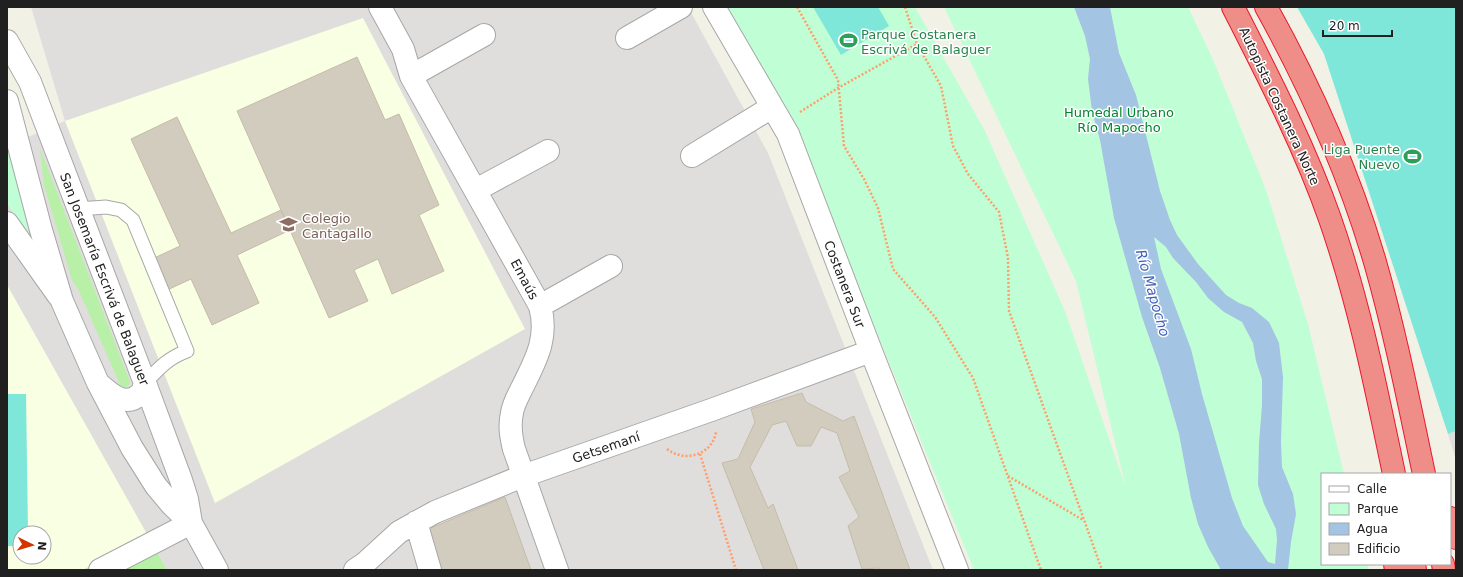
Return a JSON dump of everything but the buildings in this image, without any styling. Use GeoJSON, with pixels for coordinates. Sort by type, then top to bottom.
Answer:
{"type":"FeatureCollection","features":[{"type":"Feature","properties":{"kind":"highway","name":"Autopista Costanera Norte"},"geometry":{"type":"LineString","coordinates":[[1233,7],[1289,120],[1330,219],[1359,316],[1376,390]]}},
{"type":"Feature","properties":{"kind":"highway"},"geometry":{"type":"LineString","coordinates":[[1266,7],[1302,74],[1343,169],[1375,262],[1402,372],[1424,473]]}},
{"type":"Feature","properties":{"kind":"highway"},"geometry":{"type":"LineString","coordinates":[[1402,372],[1437,473]]}},
{"type":"Feature","properties":{"kind":"highway"},"geometry":{"type":"LineString","coordinates":[[1376,390],[1383,473]]}},
{"type":"Feature","properties":{"kind":"highway"},"geometry":{"type":"LineString","coordinates":[[1376,390],[1394,473]]}},
{"type":"Feature","properties":{"kind":"highway"},"geometry":{"type":"LineString","coordinates":[[1451,521],[1456,538]]}},
{"type":"Feature","properties":{"kind":"street","name":"Emaús"},"geometry":{"type":"LineString","coordinates":[[380,7],[403,49],[412,76],[540,306],[543,323],[541,343],[537,356],[516,401],[510,424],[514,449],[557,570]]}},
{"type":"Feature","properties":{"kind":"street"},"geometry":{"type":"LineString","coordinates":[[627,38],[681,7]]}},
{"type":"Feature","properties":{"kind":"street","name":"Costanera Sur"},"geometry":{"type":"LineString","coordinates":[[714,7],[788,134],[957,570]]}},
{"type":"Feature","properties":{"kind":"street"},"geometry":{"type":"LineString","coordinates":[[412,76],[484,35]]}},
{"type":"Feature","properties":{"kind":"street","name":"San Josemaría Escrivá de Balaguer"},"geometry":{"type":"LineString","coordinates":[[7,41],[30,82],[145,383],[181,480],[187,499],[191,523]]}},
{"type":"Feature","properties":{"kind":"street","name":"San Josemaría Escrivá de Balaguer"},"geometry":{"type":"LineString","coordinates":[[7,101],[41,230],[62,301],[98,383],[132,448],[156,486],[172,505],[191,523],[218,570]]}},
{"type":"Feature","properties":{"kind":"street"},"geometry":{"type":"LineString","coordinates":[[692,156],[777,116]]}},
{"type":"Feature","properties":{"kind":"street"},"geometry":{"type":"LineString","coordinates":[[476,190],[548,151]]}},
{"type":"Feature","properties":{"kind":"street"},"geometry":{"type":"LineString","coordinates":[[7,223],[62,301]]}},
{"type":"Feature","properties":{"kind":"street"},"geometry":{"type":"LineString","coordinates":[[540,306],[611,266]]}},
{"type":"Feature","properties":{"kind":"street","name":"Getsemaní"},"geometry":{"type":"LineString","coordinates":[[368,566],[399,532],[435,512],[523,476],[714,409],[871,351]]}},
{"type":"Feature","properties":{"kind":"street"},"geometry":{"type":"LineString","coordinates":[[98,383],[109,393],[119,399],[130,400],[141,394],[145,383]]}},
{"type":"Feature","properties":{"kind":"street"},"geometry":{"type":"LineString","coordinates":[[416,522],[430,570]]}},
{"type":"Feature","properties":{"kind":"street"},"geometry":{"type":"LineString","coordinates":[[100,570],[191,523]]}},
{"type":"Feature","properties":{"kind":"lane"},"geometry":{"type":"LineString","coordinates":[[78,209],[106,207],[121,210],[133,220],[187,351],[164,363],[145,383]]}},
{"type":"Feature","properties":{"kind":"path"},"geometry":{"type":"LineString","coordinates":[[797,7],[838,80],[844,146],[864,179],[878,208],[893,269],[935,317],[973,378],[1041,570]]}},
{"type":"Feature","properties":{"kind":"path"},"geometry":{"type":"LineString","coordinates":[[905,7],[917,44],[941,86],[953,146],[968,174],[999,212],[1008,258],[1009,311],[1102,570]]}},
{"type":"Feature","properties":{"kind":"path"},"geometry":{"type":"LineString","coordinates":[[777,116],[838,88],[917,44]]}},
{"type":"Feature","properties":{"kind":"path"},"geometry":{"type":"LineString","coordinates":[[700,454],[736,570]]}},
{"type":"Feature","properties":{"kind":"path"},"geometry":{"type":"LineString","coordinates":[[1008,476],[1084,521]]}},
{"type":"Feature","properties":{"kind":"shaded area"},"geometry":{"type":"Polygon","coordinates":[[[31,7],[688,7],[768,153],[933,570],[167,570],[7,285],[7,146],[65,121],[31,7]]]}},
{"type":"Feature","properties":{"kind":"shaded area","name":"Parque Costanera Escrivá de Balaguer"},"geometry":{"type":"Polygon","coordinates":[[[813,7],[878,7],[889,26],[841,55],[813,7]]]}},
{"type":"Feature","properties":{"kind":"shaded area","name":"Liga Puente Nuevo"},"geometry":{"type":"Polygon","coordinates":[[[1297,7],[1456,7],[1456,431],[1448,434],[1324,54],[1297,7]]]}},
{"type":"Feature","properties":{"kind":"shaded area","name":"Colegio Cantagallo"},"geometry":{"type":"Polygon","coordinates":[[[363,18],[525,329],[215,503],[65,121],[363,18]]]}},
{"type":"Feature","properties":{"kind":"shaded area"},"geometry":{"type":"Polygon","coordinates":[[[7,285],[148,536],[83,570],[7,570],[7,285]]]}},
{"type":"Feature","properties":{"kind":"shaded area"},"geometry":{"type":"Polygon","coordinates":[[[7,394],[26,394],[28,525],[12,525],[12,546],[7,546],[7,394]]]}},
{"type":"Feature","properties":{"kind":"shaded area"},"geometry":{"type":"Polygon","coordinates":[[[1456,431],[1456,460],[1448,434],[1456,431]]]}},
{"type":"Feature","properties":{"kind":"green space","name":"Humedal Urbano Río Mapocho"},"geometry":{"type":"Polygon","coordinates":[[[726,7],[915,7],[985,131],[1065,311],[1126,488],[1076,281],[944,7],[1188,7],[1212,57],[1266,190],[1308,324],[1344,473],[1321,473],[1321,565],[1367,565],[1369,570],[974,570],[789,118],[726,7]]]}},
{"type":"Feature","properties":{"kind":"green space"},"geometry":{"type":"Polygon","coordinates":[[[7,140],[31,242],[7,203],[7,140]]]}},
{"type":"Feature","properties":{"kind":"green space"},"geometry":{"type":"Polygon","coordinates":[[[40,148],[130,382],[129,385],[124,388],[121,387],[79,291],[72,280],[44,185],[40,148]]]}},
{"type":"Feature","properties":{"kind":"green space"},"geometry":{"type":"Polygon","coordinates":[[[148,536],[167,570],[83,570],[148,536]]]}},
{"type":"Feature","properties":{"kind":"water","name":"Río Mapocho"},"geometry":{"type":"Polygon","coordinates":[[[1074,7],[1110,7],[1119,53],[1136,95],[1160,191],[1177,235],[1198,264],[1226,295],[1239,303],[1252,308],[1269,322],[1279,343],[1283,377],[1281,442],[1282,467],[1293,494],[1296,514],[1288,570],[1221,570],[1208,547],[1198,524],[1191,498],[1179,434],[1160,368],[1142,317],[1114,218],[1100,140],[1092,111],[1088,79],[1090,59],[1085,36],[1074,7]],[[1154,237],[1161,269],[1191,349],[1202,394],[1232,498],[1243,526],[1268,562],[1275,564],[1277,540],[1276,529],[1264,504],[1258,485],[1262,379],[1256,361],[1253,343],[1242,322],[1224,312],[1208,298],[1196,282],[1173,258],[1166,247],[1154,237]]]}},
{"type":"Feature","properties":{"kind":"place","name":"Parque Costanera Escrivá de Balaguer"},"geometry":{"type":"Point","coordinates":[848,41]}},
{"type":"Feature","properties":{"kind":"place","name":"Liga Puente Nuevo"},"geometry":{"type":"Point","coordinates":[1413,156]}},
{"type":"Feature","properties":{"kind":"place","name":"Colegio Cantagallo"},"geometry":{"type":"Point","coordinates":[289,225]}}]}
